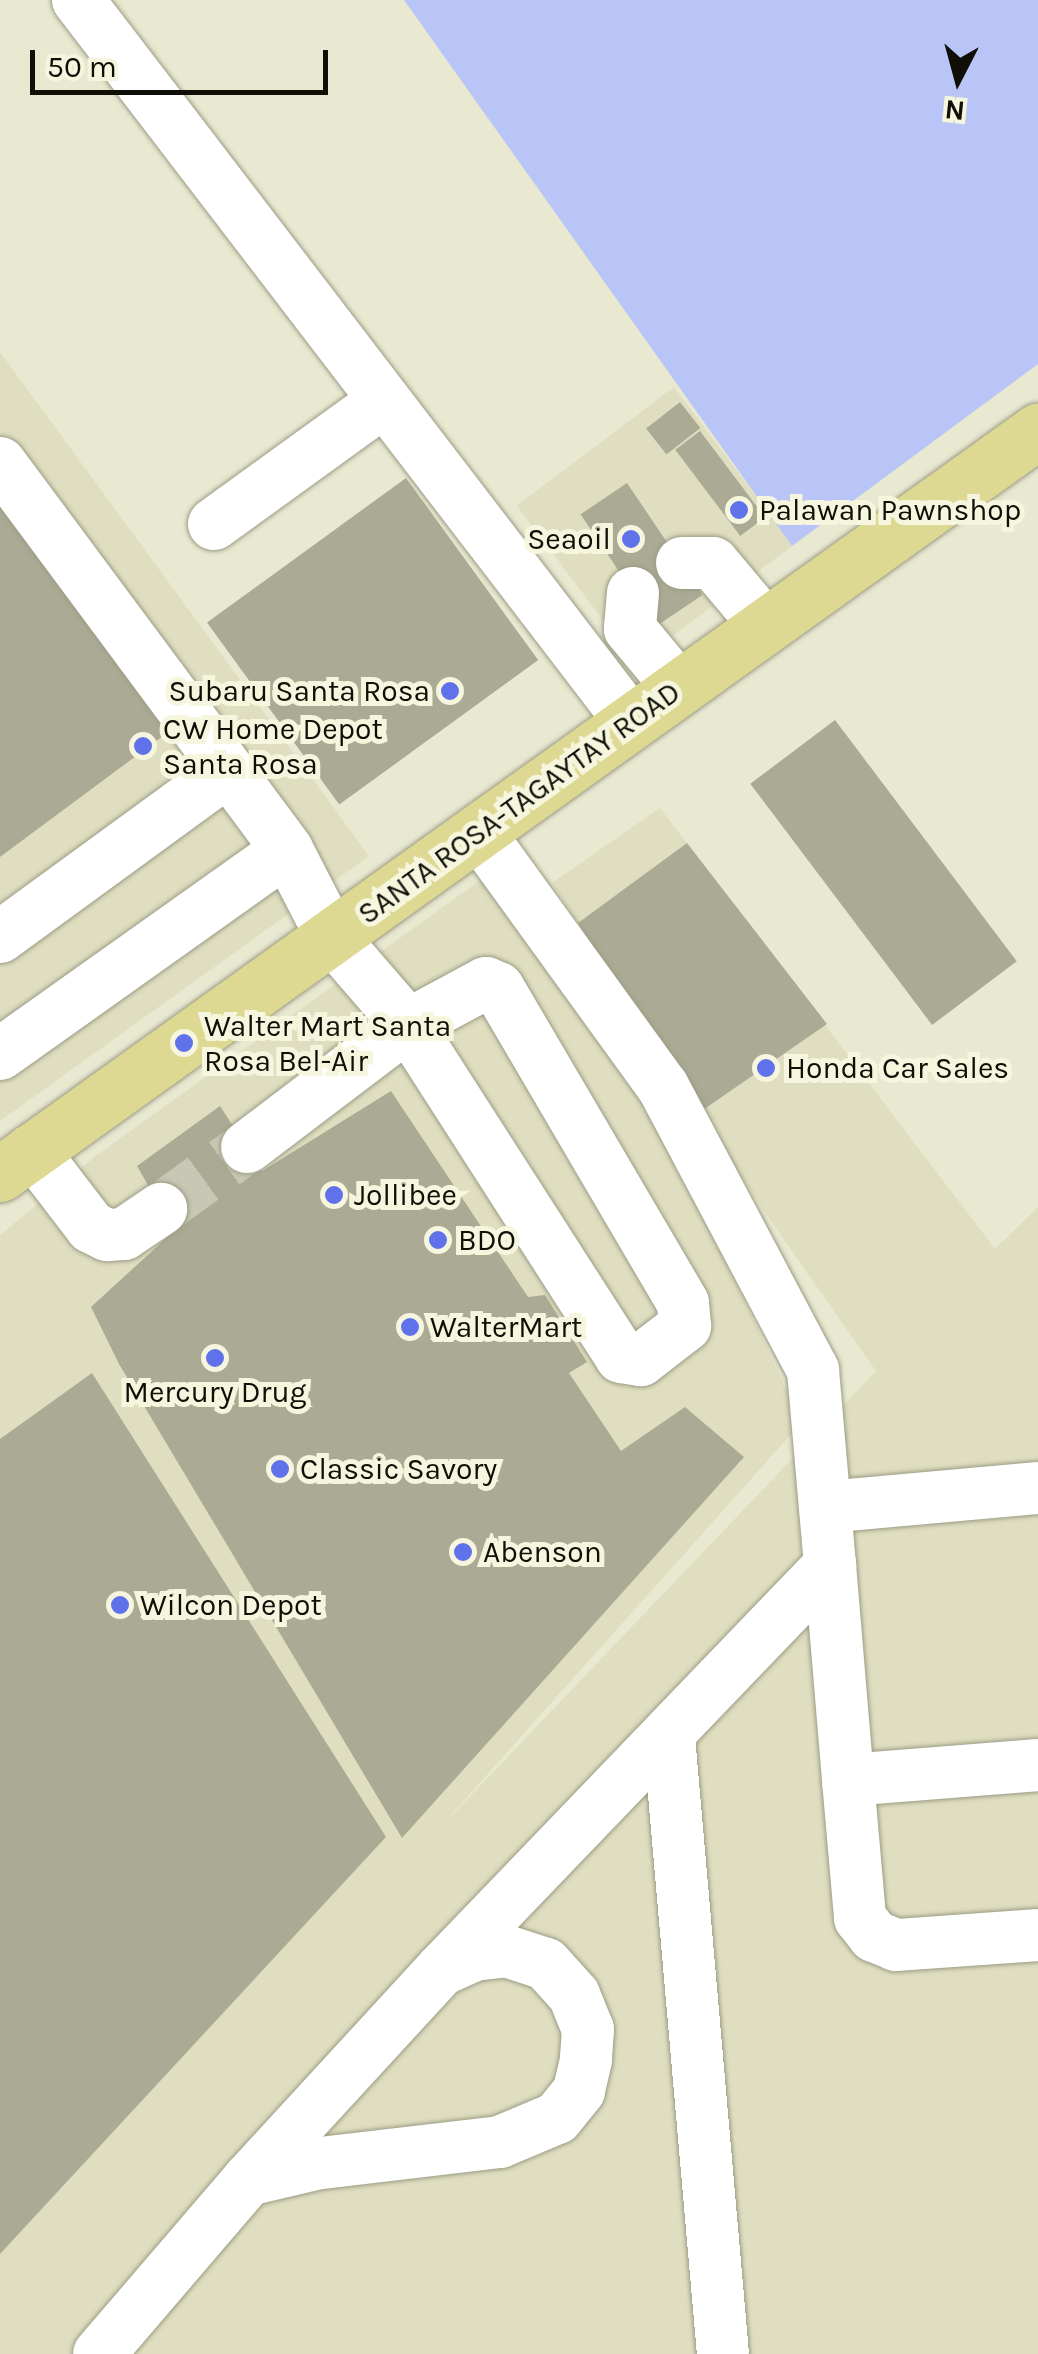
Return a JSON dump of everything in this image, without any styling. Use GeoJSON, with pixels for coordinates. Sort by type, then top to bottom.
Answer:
{"type":"FeatureCollection","features":[{"type":"Feature","properties":{"kind":"main road","name":"SANTA ROSA-TAGAYTAY ROAD"},"geometry":{"type":"LineString","coordinates":[[16,1162],[1038,430]]}},
{"type":"Feature","properties":{"kind":"street"},"geometry":{"type":"LineString","coordinates":[[78,0],[381,402],[632,722]]}},
{"type":"Feature","properties":{"kind":"street"},"geometry":{"type":"LineString","coordinates":[[214,524],[381,402]]}},
{"type":"Feature","properties":{"kind":"street"},"geometry":{"type":"LineString","coordinates":[[0,464],[287,850],[332,936],[408,1025],[621,1357],[641,1360],[686,1326],[683,1303],[498,988],[470,987],[408,1025],[247,1147]]}},
{"type":"Feature","properties":{"kind":"street"},"geometry":{"type":"LineString","coordinates":[[682,563],[713,564],[766,626]]}},
{"type":"Feature","properties":{"kind":"street"},"geometry":{"type":"LineString","coordinates":[[633,593],[630,629],[679,688]]}},
{"type":"Feature","properties":{"kind":"street"},"geometry":{"type":"LineString","coordinates":[[0,937],[228,770]]}},
{"type":"Feature","properties":{"kind":"street"},"geometry":{"type":"LineString","coordinates":[[478,832],[664,1086],[813,1370],[860,1918],[874,1936],[896,1945],[1038,1936]]}},
{"type":"Feature","properties":{"kind":"street"},"geometry":{"type":"LineString","coordinates":[[0,1054],[287,850]]}},
{"type":"Feature","properties":{"kind":"street"},"geometry":{"type":"LineString","coordinates":[[16,1162],[91,1227],[107,1235],[124,1234],[160,1208]]}},
{"type":"Feature","properties":{"kind":"street"},"geometry":{"type":"LineString","coordinates":[[825,1507],[1038,1488]]}},
{"type":"Feature","properties":{"kind":"street"},"geometry":{"type":"LineString","coordinates":[[99,2354],[248,2180],[441,1970],[669,1738],[830,1565]]}},
{"type":"Feature","properties":{"kind":"street"},"geometry":{"type":"LineString","coordinates":[[669,1738],[723,2354]]}},
{"type":"Feature","properties":{"kind":"street"},"geometry":{"type":"LineString","coordinates":[[848,1780],[1038,1765]]}},
{"type":"Feature","properties":{"kind":"street"},"geometry":{"type":"LineString","coordinates":[[248,2180],[320,2163],[500,2142],[557,2118],[579,2092],[586,2060],[588,2029],[574,1995],[546,1964],[506,1951],[474,1955],[441,1970]]}},
{"type":"Feature","properties":{"kind":"shaded area"},"geometry":{"type":"Polygon","coordinates":[[[404,0],[1038,0],[1038,364],[792,546],[404,0]]]}},
{"type":"Feature","properties":{"kind":"shaded area","name":"CW Home Depot Santa Rosa"},"geometry":{"type":"Polygon","coordinates":[[[0,352],[369,856],[0,1121],[0,352]]]}},
{"type":"Feature","properties":{"kind":"shaded area"},"geometry":{"type":"Polygon","coordinates":[[[674,387],[793,545],[636,664],[517,506],[674,387]]]}},
{"type":"Feature","properties":{"kind":"shaded area"},"geometry":{"type":"Polygon","coordinates":[[[660,808],[995,1249],[1038,1207],[1038,2354],[0,2354],[0,1235],[97,1155],[503,864],[679,1165],[802,1422],[436,1832],[876,1371],[766,1214],[552,883],[660,808]]]}},
{"type":"Feature","properties":{"kind":"building"},"geometry":{"type":"Polygon","coordinates":[[[680,402],[700,428],[666,454],[646,428],[680,402]]]}},
{"type":"Feature","properties":{"kind":"building"},"geometry":{"type":"Polygon","coordinates":[[[700,431],[765,517],[740,536],[675,450],[700,431]]]}},
{"type":"Feature","properties":{"kind":"building"},"geometry":{"type":"Polygon","coordinates":[[[406,478],[538,660],[339,805],[207,623],[406,478]]]}},
{"type":"Feature","properties":{"kind":"building","name":"Seaoil"},"geometry":{"type":"Polygon","coordinates":[[[627,483],[702,595],[656,626],[581,514],[627,483]]]}},
{"type":"Feature","properties":{"kind":"building"},"geometry":{"type":"Polygon","coordinates":[[[0,504],[167,733],[0,857],[0,504]]]}},
{"type":"Feature","properties":{"kind":"building"},"geometry":{"type":"Polygon","coordinates":[[[835,720],[1017,961],[932,1025],[750,784],[835,720]]]}},
{"type":"Feature","properties":{"kind":"building"},"geometry":{"type":"Polygon","coordinates":[[[687,843],[827,1024],[700,1112],[578,923],[687,843]]]}},
{"type":"Feature","properties":{"kind":"building"},"geometry":{"type":"Polygon","coordinates":[[[391,1091],[528,1297],[545,1295],[587,1362],[569,1373],[621,1451],[685,1407],[744,1457],[402,1838],[119,1364],[91,1307],[174,1231],[137,1166],[220,1106],[262,1171],[391,1091]]]}},
{"type":"Feature","properties":{"kind":"building","name":"Wilcon Depot"},"geometry":{"type":"Polygon","coordinates":[[[92,1373],[386,1837],[0,2254],[0,1439],[92,1373]]]}},
{"type":"Feature","properties":{"kind":"tunnel"},"geometry":{"type":"LineString","coordinates":[[161,1209],[247,1147]]}},
{"type":"Feature","properties":{"kind":"place","name":"Palawan Pawnshop"},"geometry":{"type":"Point","coordinates":[739,510]}},
{"type":"Feature","properties":{"kind":"place","name":"Seaoil"},"geometry":{"type":"Point","coordinates":[631,539]}},
{"type":"Feature","properties":{"kind":"place","name":"Subaru Santa Rosa"},"geometry":{"type":"Point","coordinates":[450,691]}},
{"type":"Feature","properties":{"kind":"place","name":"CW Home Depot Santa Rosa"},"geometry":{"type":"Point","coordinates":[143,746]}},
{"type":"Feature","properties":{"kind":"place","name":"Walter Mart Santa Rosa Bel-Air"},"geometry":{"type":"Point","coordinates":[184,1043]}},
{"type":"Feature","properties":{"kind":"place","name":"Honda Car Sales"},"geometry":{"type":"Point","coordinates":[766,1068]}},
{"type":"Feature","properties":{"kind":"place","name":"Jollibee"},"geometry":{"type":"Point","coordinates":[334,1195]}},
{"type":"Feature","properties":{"kind":"place","name":"BDO"},"geometry":{"type":"Point","coordinates":[438,1240]}},
{"type":"Feature","properties":{"kind":"place","name":"WalterMart"},"geometry":{"type":"Point","coordinates":[410,1327]}},
{"type":"Feature","properties":{"kind":"place","name":"Mercury Drug"},"geometry":{"type":"Point","coordinates":[215,1358]}},
{"type":"Feature","properties":{"kind":"place","name":"Classic Savory"},"geometry":{"type":"Point","coordinates":[280,1469]}},
{"type":"Feature","properties":{"kind":"place","name":"Abenson"},"geometry":{"type":"Point","coordinates":[463,1552]}},
{"type":"Feature","properties":{"kind":"place","name":"Wilcon Depot"},"geometry":{"type":"Point","coordinates":[120,1605]}}]}
